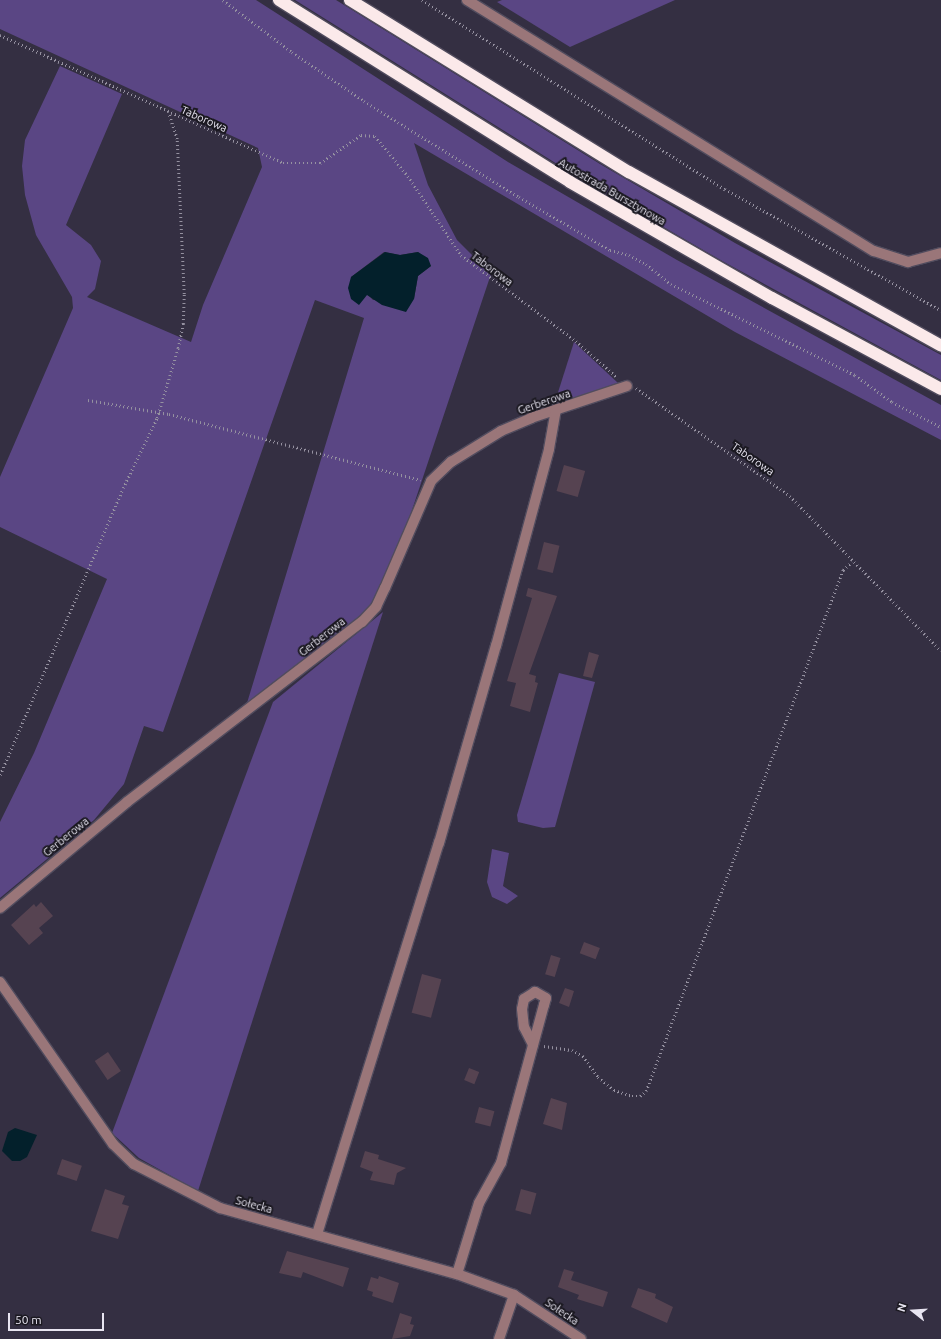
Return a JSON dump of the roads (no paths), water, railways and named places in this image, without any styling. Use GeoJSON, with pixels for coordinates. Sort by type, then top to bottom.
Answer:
{"type":"FeatureCollection","features":[{"type":"Feature","properties":{"kind":"highway","name":"Autostrada Bursztynowa"},"geometry":{"type":"LineString","coordinates":[[279,0],[570,182],[772,298],[941,389]]}},
{"type":"Feature","properties":{"kind":"highway"},"geometry":{"type":"LineString","coordinates":[[350,0],[635,176],[941,346]]}},
{"type":"Feature","properties":{"kind":"street"},"geometry":{"type":"LineString","coordinates":[[467,0],[874,251],[908,262],[937,255]]}},
{"type":"Feature","properties":{"kind":"street","name":"Gerberowa"},"geometry":{"type":"LineString","coordinates":[[0,908],[127,802],[362,622],[376,607],[429,484],[451,462],[501,431],[556,410],[628,386]]}},
{"type":"Feature","properties":{"kind":"street"},"geometry":{"type":"LineString","coordinates":[[317,1234],[436,850],[496,646],[549,449],[556,410]]}},
{"type":"Feature","properties":{"kind":"street","name":"Sołecka"},"geometry":{"type":"LineString","coordinates":[[0,982],[123,1156],[155,1177],[220,1208],[457,1274],[514,1295],[581,1339]]}},
{"type":"Feature","properties":{"kind":"street"},"geometry":{"type":"LineString","coordinates":[[457,1274],[479,1203],[500,1163],[533,1045]]}},
{"type":"Feature","properties":{"kind":"street"},"geometry":{"type":"LineString","coordinates":[[499,1339],[514,1295]]}},
{"type":"Feature","properties":{"kind":"water"},"geometry":{"type":"Polygon","coordinates":[[[385,252],[400,255],[418,252],[428,258],[431,266],[418,276],[414,299],[406,312],[382,305],[367,295],[359,305],[351,299],[348,288],[351,277],[385,252]]]}},
{"type":"Feature","properties":{"kind":"water"},"geometry":{"type":"Polygon","coordinates":[[[15,1128],[37,1135],[27,1157],[20,1161],[12,1161],[2,1151],[8,1132],[15,1128]]]}}]}
